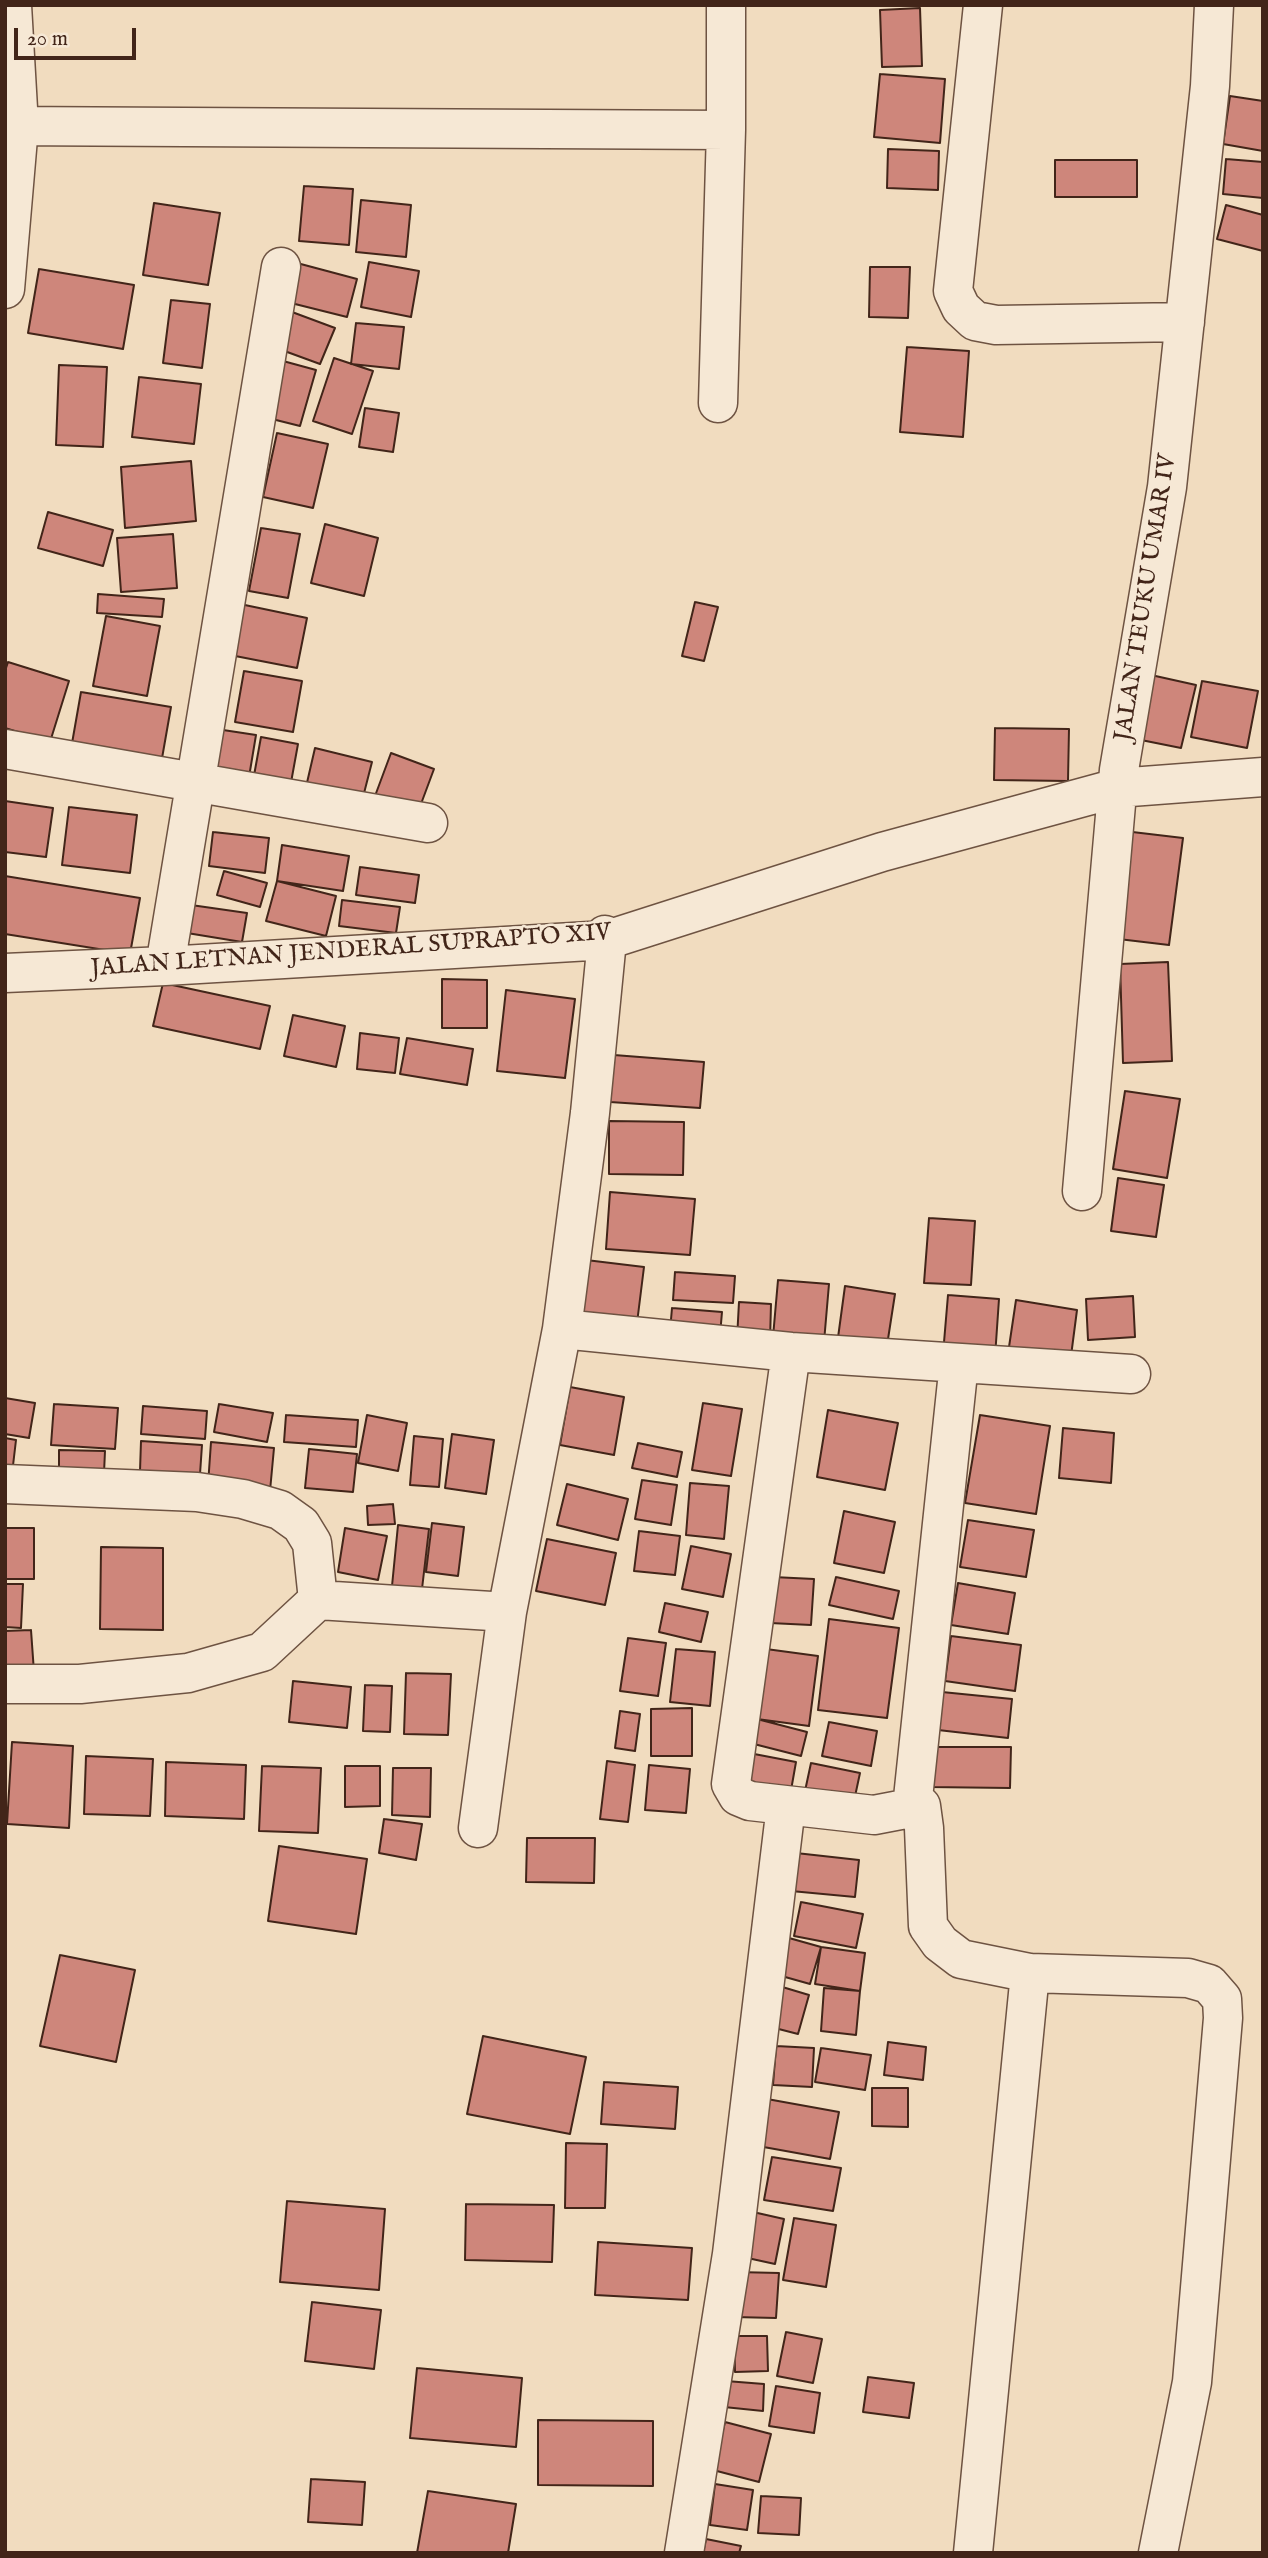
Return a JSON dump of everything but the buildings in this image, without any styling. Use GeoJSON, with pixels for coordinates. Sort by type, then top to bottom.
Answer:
{"type":"FeatureCollection","features":[{"type":"Feature","properties":{"kind":"street"},"geometry":{"type":"LineString","coordinates":[[5,289],[12,126],[12,5]]}},
{"type":"Feature","properties":{"kind":"street"},"geometry":{"type":"LineString","coordinates":[[718,403],[726,130],[726,5]]}},
{"type":"Feature","properties":{"kind":"street"},"geometry":{"type":"LineString","coordinates":[[983,5],[953,291],[961,308],[975,321],[996,325],[1185,322]]}},
{"type":"Feature","properties":{"kind":"street","name":"JALAN TEUKU UMAR IV"},"geometry":{"type":"LineString","coordinates":[[1082,1191],[1117,788],[1167,487],[1210,86],[1214,5]]}},
{"type":"Feature","properties":{"kind":"street"},"geometry":{"type":"LineString","coordinates":[[12,126],[726,130]]}},
{"type":"Feature","properties":{"kind":"street"},"geometry":{"type":"LineString","coordinates":[[165,966],[281,267]]}},
{"type":"Feature","properties":{"kind":"street"},"geometry":{"type":"LineString","coordinates":[[5,749],[428,823]]}},
{"type":"Feature","properties":{"kind":"street","name":"JALAN LETNAN JENDERAL SUPRAPTO XIV"},"geometry":{"type":"LineString","coordinates":[[5,972],[165,966],[606,937],[882,852],[1117,788],[1263,778]]}},
{"type":"Feature","properties":{"kind":"street"},"geometry":{"type":"LineString","coordinates":[[478,1828],[507,1612],[562,1329],[590,1113],[606,937]]}},
{"type":"Feature","properties":{"kind":"street"},"geometry":{"type":"LineString","coordinates":[[562,1329],[790,1352],[1131,1374]]}},
{"type":"Feature","properties":{"kind":"street"},"geometry":{"type":"LineString","coordinates":[[790,1352],[731,1784],[738,1797],[786,1806],[874,1815],[921,1806]]}},
{"type":"Feature","properties":{"kind":"street"},"geometry":{"type":"LineString","coordinates":[[959,1363],[913,1798],[921,1806],[925,1828],[928,1926],[940,1943],[961,1959],[1030,1973],[1188,1978],[1209,1984],[1222,1999],[1223,2018],[1192,2382],[1158,2553]]}},
{"type":"Feature","properties":{"kind":"street"},"geometry":{"type":"LineString","coordinates":[[5,1484],[197,1492],[243,1499],[281,1510],[301,1525],[312,1543],[318,1600]]}},
{"type":"Feature","properties":{"kind":"street"},"geometry":{"type":"LineString","coordinates":[[5,1684],[80,1684],[188,1673],[262,1652],[318,1600],[507,1612]]}},
{"type":"Feature","properties":{"kind":"street"},"geometry":{"type":"LineString","coordinates":[[684,2553],[732,2254],[786,1806]]}},
{"type":"Feature","properties":{"kind":"street"},"geometry":{"type":"LineString","coordinates":[[973,2553],[1030,1973]]}}]}
